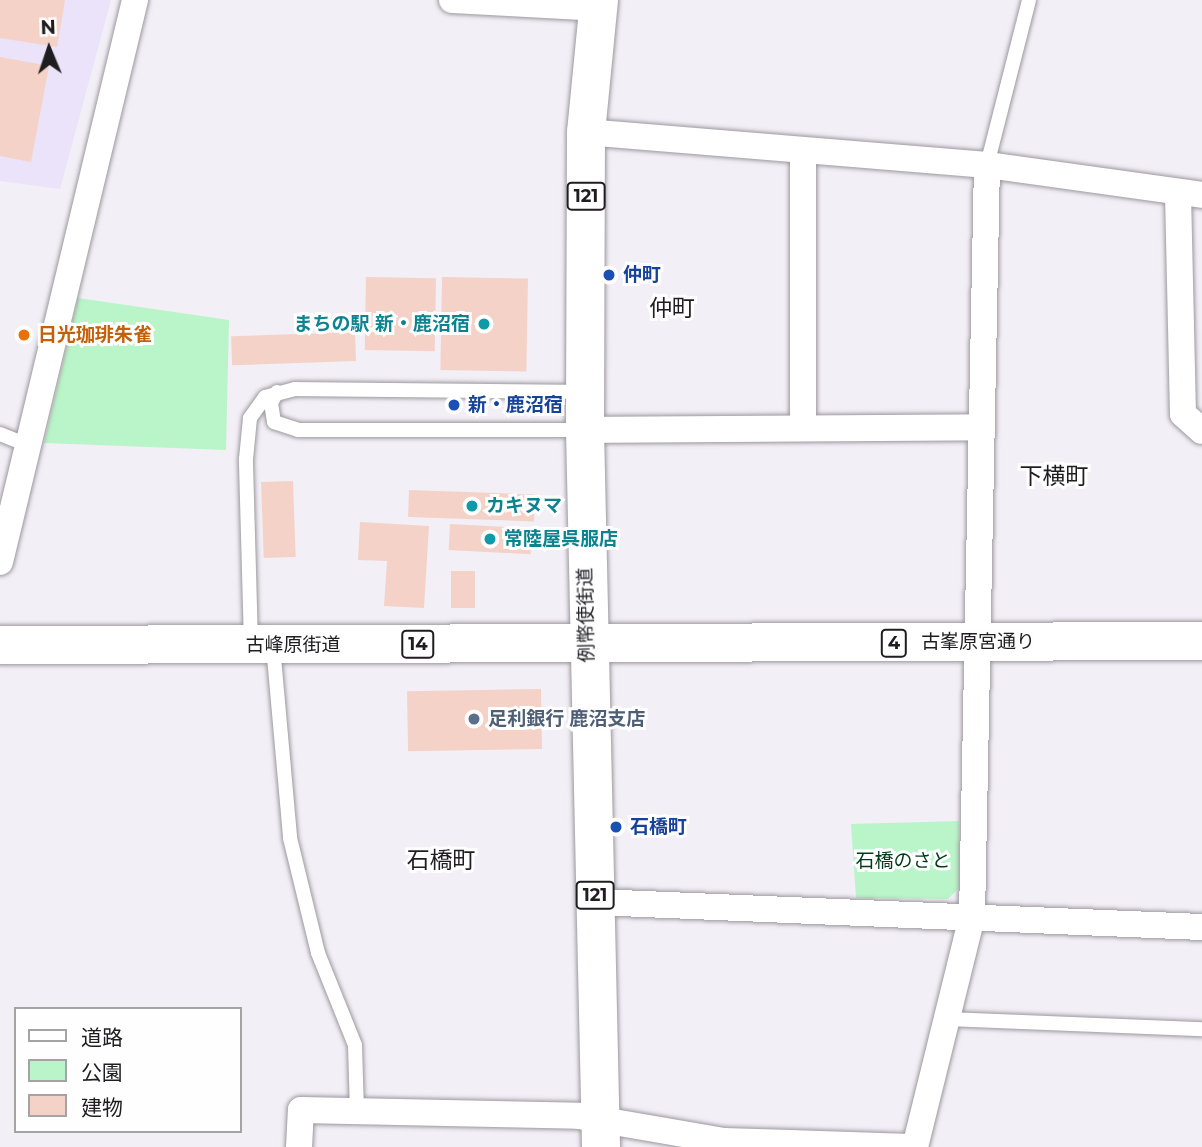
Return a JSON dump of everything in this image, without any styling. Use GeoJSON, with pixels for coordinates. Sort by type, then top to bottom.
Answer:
{"type":"FeatureCollection","features":[{"type":"Feature","properties":{"kind":"main road","name":"例幣使街道"},"geometry":{"type":"LineString","coordinates":[[598,4],[586,132],[585,430],[586,643],[602,1134]]}},
{"type":"Feature","properties":{"kind":"main road","name":"古峯原宮通り"},"geometry":{"type":"LineString","coordinates":[[586,643],[1202,641]]}},
{"type":"Feature","properties":{"kind":"main road","name":"古峰原街道"},"geometry":{"type":"LineString","coordinates":[[0,645],[586,643]]}},
{"type":"Feature","properties":{"kind":"street"},"geometry":{"type":"LineString","coordinates":[[0,562],[25,444],[135,0]]}},
{"type":"Feature","properties":{"kind":"street"},"geometry":{"type":"LineString","coordinates":[[452,0],[598,4]]}},
{"type":"Feature","properties":{"kind":"street"},"geometry":{"type":"LineString","coordinates":[[586,132],[803,152],[987,165],[1190,194],[1184,414],[1202,431]]}},
{"type":"Feature","properties":{"kind":"street"},"geometry":{"type":"LineString","coordinates":[[803,152],[803,427]]}},
{"type":"Feature","properties":{"kind":"street"},"geometry":{"type":"LineString","coordinates":[[299,1147],[301,1110],[357,1112],[602,1134],[913,1147],[972,917],[987,165]]}},
{"type":"Feature","properties":{"kind":"street"},"geometry":{"type":"LineString","coordinates":[[585,430],[981,427]]}},
{"type":"Feature","properties":{"kind":"street"},"geometry":{"type":"LineString","coordinates":[[595,902],[1202,927]]}},
{"type":"Feature","properties":{"kind":"lane"},"geometry":{"type":"LineString","coordinates":[[987,165],[1029,0]]}},
{"type":"Feature","properties":{"kind":"lane"},"geometry":{"type":"LineString","coordinates":[[357,1112],[355,1045],[318,953],[290,838],[262,645],[249,429],[256,406],[277,392],[585,392]]}},
{"type":"Feature","properties":{"kind":"lane"},"geometry":{"type":"LineString","coordinates":[[277,392],[271,403],[274,422],[298,430],[585,430]]}},
{"type":"Feature","properties":{"kind":"lane"},"geometry":{"type":"LineString","coordinates":[[0,434],[25,444]]}},
{"type":"Feature","properties":{"kind":"lane"},"geometry":{"type":"LineString","coordinates":[[948,1019],[1202,1029]]}},
{"type":"Feature","properties":{"kind":"shaded area"},"geometry":{"type":"Polygon","coordinates":[[[0,0],[111,0],[60,189],[0,181],[0,0]]]}},
{"type":"Feature","properties":{"kind":"green space"},"geometry":{"type":"Polygon","coordinates":[[[78,298],[229,320],[226,450],[44,443],[78,298]]]}},
{"type":"Feature","properties":{"kind":"green space","name":"石橋のさと"},"geometry":{"type":"Polygon","coordinates":[[[959,821],[961,886],[948,899],[856,898],[851,824],[959,821]]]}},
{"type":"Feature","properties":{"kind":"building"},"geometry":{"type":"Polygon","coordinates":[[[0,0],[65,0],[57,47],[0,38],[0,0]]]}},
{"type":"Feature","properties":{"kind":"building"},"geometry":{"type":"Polygon","coordinates":[[[0,57],[49,66],[31,162],[0,156],[0,57]]]}},
{"type":"Feature","properties":{"kind":"building"},"geometry":{"type":"Polygon","coordinates":[[[366,277],[436,278],[435,351],[365,350],[366,277]]]}},
{"type":"Feature","properties":{"kind":"building","name":"まちの駅 新・鹿沼宿"},"geometry":{"type":"Polygon","coordinates":[[[442,277],[528,279],[526,371],[440,370],[442,277]]]}},
{"type":"Feature","properties":{"kind":"building"},"geometry":{"type":"Polygon","coordinates":[[[355,332],[356,361],[232,365],[231,336],[355,332]]]}},
{"type":"Feature","properties":{"kind":"building"},"geometry":{"type":"Polygon","coordinates":[[[293,481],[296,557],[264,558],[261,482],[293,481]]]}},
{"type":"Feature","properties":{"kind":"building","name":"カキヌマ"},"geometry":{"type":"Polygon","coordinates":[[[409,490],[535,494],[534,521],[408,517],[409,490]]]}},
{"type":"Feature","properties":{"kind":"building"},"geometry":{"type":"Polygon","coordinates":[[[360,522],[429,526],[424,608],[384,606],[387,561],[358,560],[360,522]]]}},
{"type":"Feature","properties":{"kind":"building","name":"常陸屋呉服店"},"geometry":{"type":"Polygon","coordinates":[[[450,524],[532,528],[531,554],[449,550],[450,524]]]}},
{"type":"Feature","properties":{"kind":"building"},"geometry":{"type":"Polygon","coordinates":[[[451,571],[475,571],[475,608],[451,608],[451,571]]]}},
{"type":"Feature","properties":{"kind":"building","name":"足利銀行 鹿沼支店"},"geometry":{"type":"Polygon","coordinates":[[[541,689],[542,749],[408,751],[407,691],[541,689]]]}},
{"type":"Feature","properties":{"kind":"place","name":"仲町"},"geometry":{"type":"Point","coordinates":[609,275]}},
{"type":"Feature","properties":{"kind":"place","name":"まちの駅 新・鹿沼宿"},"geometry":{"type":"Point","coordinates":[484,324]}},
{"type":"Feature","properties":{"kind":"place","name":"日光珈琲朱雀"},"geometry":{"type":"Point","coordinates":[24,335]}},
{"type":"Feature","properties":{"kind":"place","name":"新・鹿沼宿"},"geometry":{"type":"Point","coordinates":[454,405]}},
{"type":"Feature","properties":{"kind":"place","name":"カキヌマ"},"geometry":{"type":"Point","coordinates":[472,506]}},
{"type":"Feature","properties":{"kind":"place","name":"常陸屋呉服店"},"geometry":{"type":"Point","coordinates":[490,539]}},
{"type":"Feature","properties":{"kind":"place","name":"足利銀行 鹿沼支店"},"geometry":{"type":"Point","coordinates":[474,719]}},
{"type":"Feature","properties":{"kind":"place","name":"石橋町"},"geometry":{"type":"Point","coordinates":[616,827]}},
{"type":"Feature","properties":{"kind":"district","name":"仲町"},"geometry":{"type":"Point","coordinates":[672,308]}},
{"type":"Feature","properties":{"kind":"district","name":"下横町"},"geometry":{"type":"Point","coordinates":[1054,476]}},
{"type":"Feature","properties":{"kind":"district","name":"石橋町"},"geometry":{"type":"Point","coordinates":[441,860]}}]}
